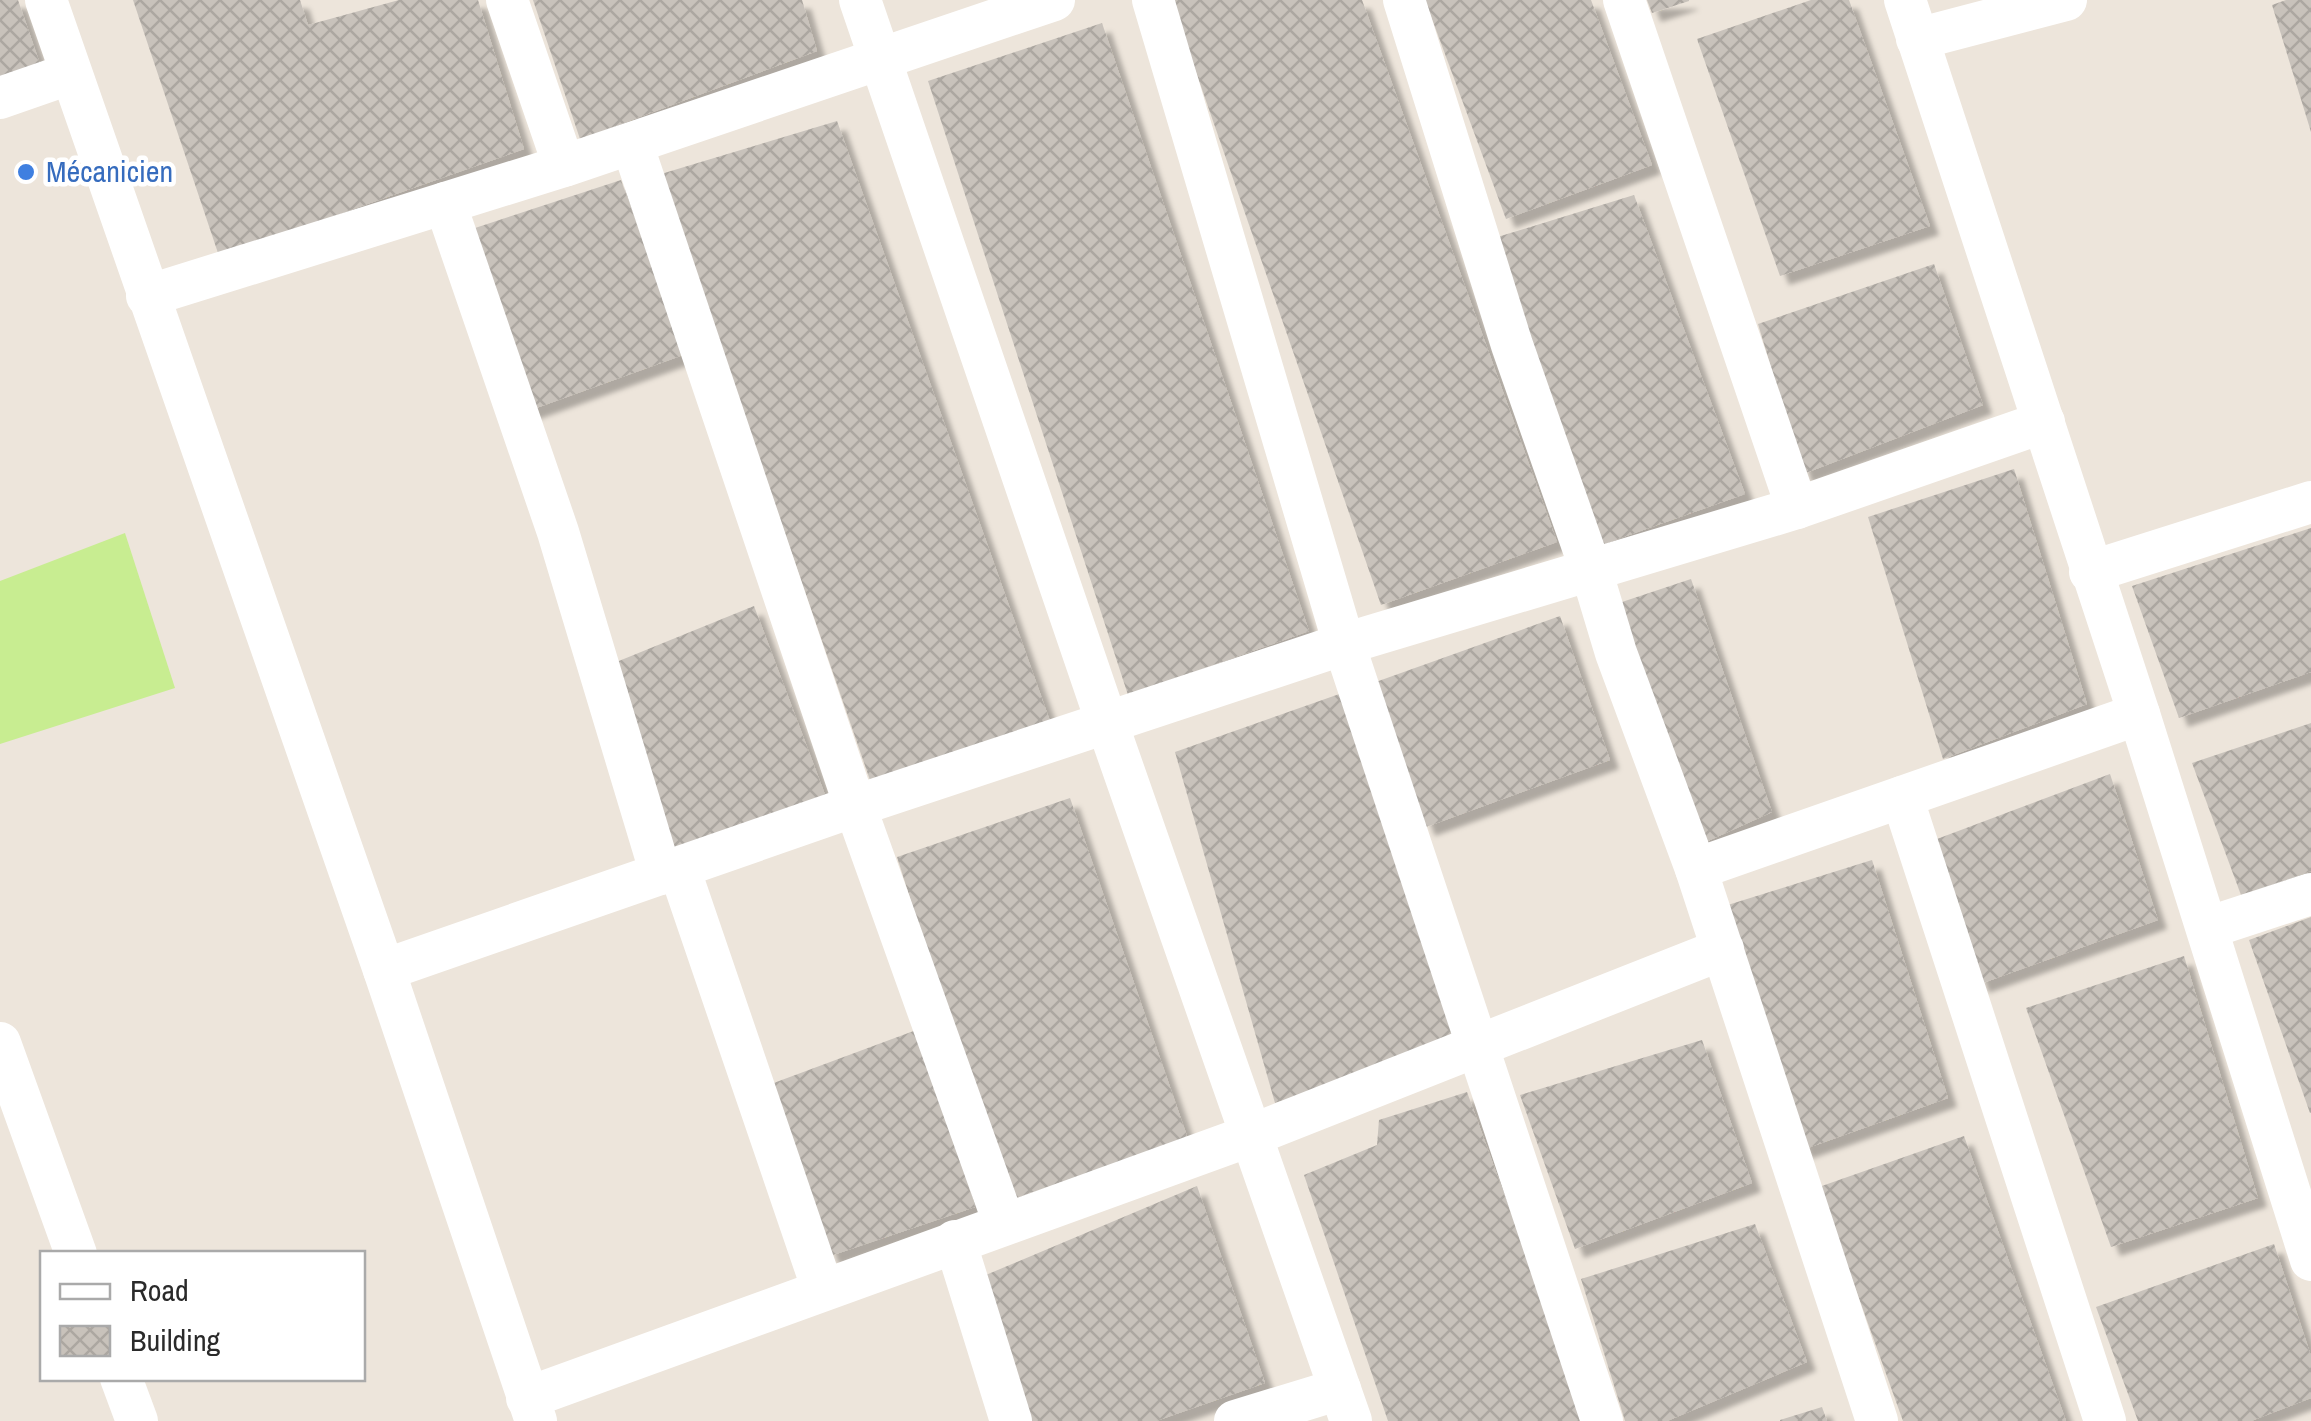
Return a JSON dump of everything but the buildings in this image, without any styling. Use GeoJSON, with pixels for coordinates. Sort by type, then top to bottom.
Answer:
{"type":"FeatureCollection","features":[{"type":"Feature","properties":{"kind":"street"},"geometry":{"type":"LineString","coordinates":[[46,0],[384,970],[532,1410],[823,1290],[1252,1135],[1723,949]]}},
{"type":"Feature","properties":{"kind":"street"},"geometry":{"type":"LineString","coordinates":[[507,0],[564,166]]}},
{"type":"Feature","properties":{"kind":"street"},"geometry":{"type":"LineString","coordinates":[[860,0],[1346,1405],[1235,1421]]}},
{"type":"Feature","properties":{"kind":"street"},"geometry":{"type":"LineString","coordinates":[[147,296],[632,144],[1054,0]]}},
{"type":"Feature","properties":{"kind":"street"},"geometry":{"type":"LineString","coordinates":[[1153,0],[1344,644],[1602,1421]]}},
{"type":"Feature","properties":{"kind":"street"},"geometry":{"type":"LineString","coordinates":[[1404,0],[1512,345],[1591,570],[1616,654],[1696,869],[1877,1421]]}},
{"type":"Feature","properties":{"kind":"street"},"geometry":{"type":"LineString","coordinates":[[1624,0],[1797,508]]}},
{"type":"Feature","properties":{"kind":"street"},"geometry":{"type":"LineString","coordinates":[[2066,0],[1911,20],[2139,714],[2311,1260]]}},
{"type":"Feature","properties":{"kind":"street"},"geometry":{"type":"LineString","coordinates":[[0,98],[70,74]]}},
{"type":"Feature","properties":{"kind":"street"},"geometry":{"type":"LineString","coordinates":[[632,144],[855,806],[1004,1224]]}},
{"type":"Feature","properties":{"kind":"street"},"geometry":{"type":"LineString","coordinates":[[445,203],[670,871],[823,1290]]}},
{"type":"Feature","properties":{"kind":"street"},"geometry":{"type":"LineString","coordinates":[[384,970],[1107,722],[1344,644],[1797,508],[2044,422]]}},
{"type":"Feature","properties":{"kind":"street"},"geometry":{"type":"LineString","coordinates":[[2090,572],[2311,502]]}},
{"type":"Feature","properties":{"kind":"street"},"geometry":{"type":"LineString","coordinates":[[1696,869],[2139,714]]}},
{"type":"Feature","properties":{"kind":"street"},"geometry":{"type":"LineString","coordinates":[[1902,796],[2105,1421]]}},
{"type":"Feature","properties":{"kind":"street"},"geometry":{"type":"LineString","coordinates":[[2206,928],[2311,894]]}},
{"type":"Feature","properties":{"kind":"street"},"geometry":{"type":"LineString","coordinates":[[0,1043],[8,1092],[75,1251]]}},
{"type":"Feature","properties":{"kind":"street"},"geometry":{"type":"LineString","coordinates":[[955,1241],[1010,1421]]}},
{"type":"Feature","properties":{"kind":"street"},"geometry":{"type":"LineString","coordinates":[[122,1381],[137,1421]]}},
{"type":"Feature","properties":{"kind":"green space"},"geometry":{"type":"Polygon","coordinates":[[[125,533],[175,688],[0,744],[0,581],[125,533]]]}},
{"type":"Feature","properties":{"kind":"place","name":"Mécanicien"},"geometry":{"type":"Point","coordinates":[26,172]}}]}
